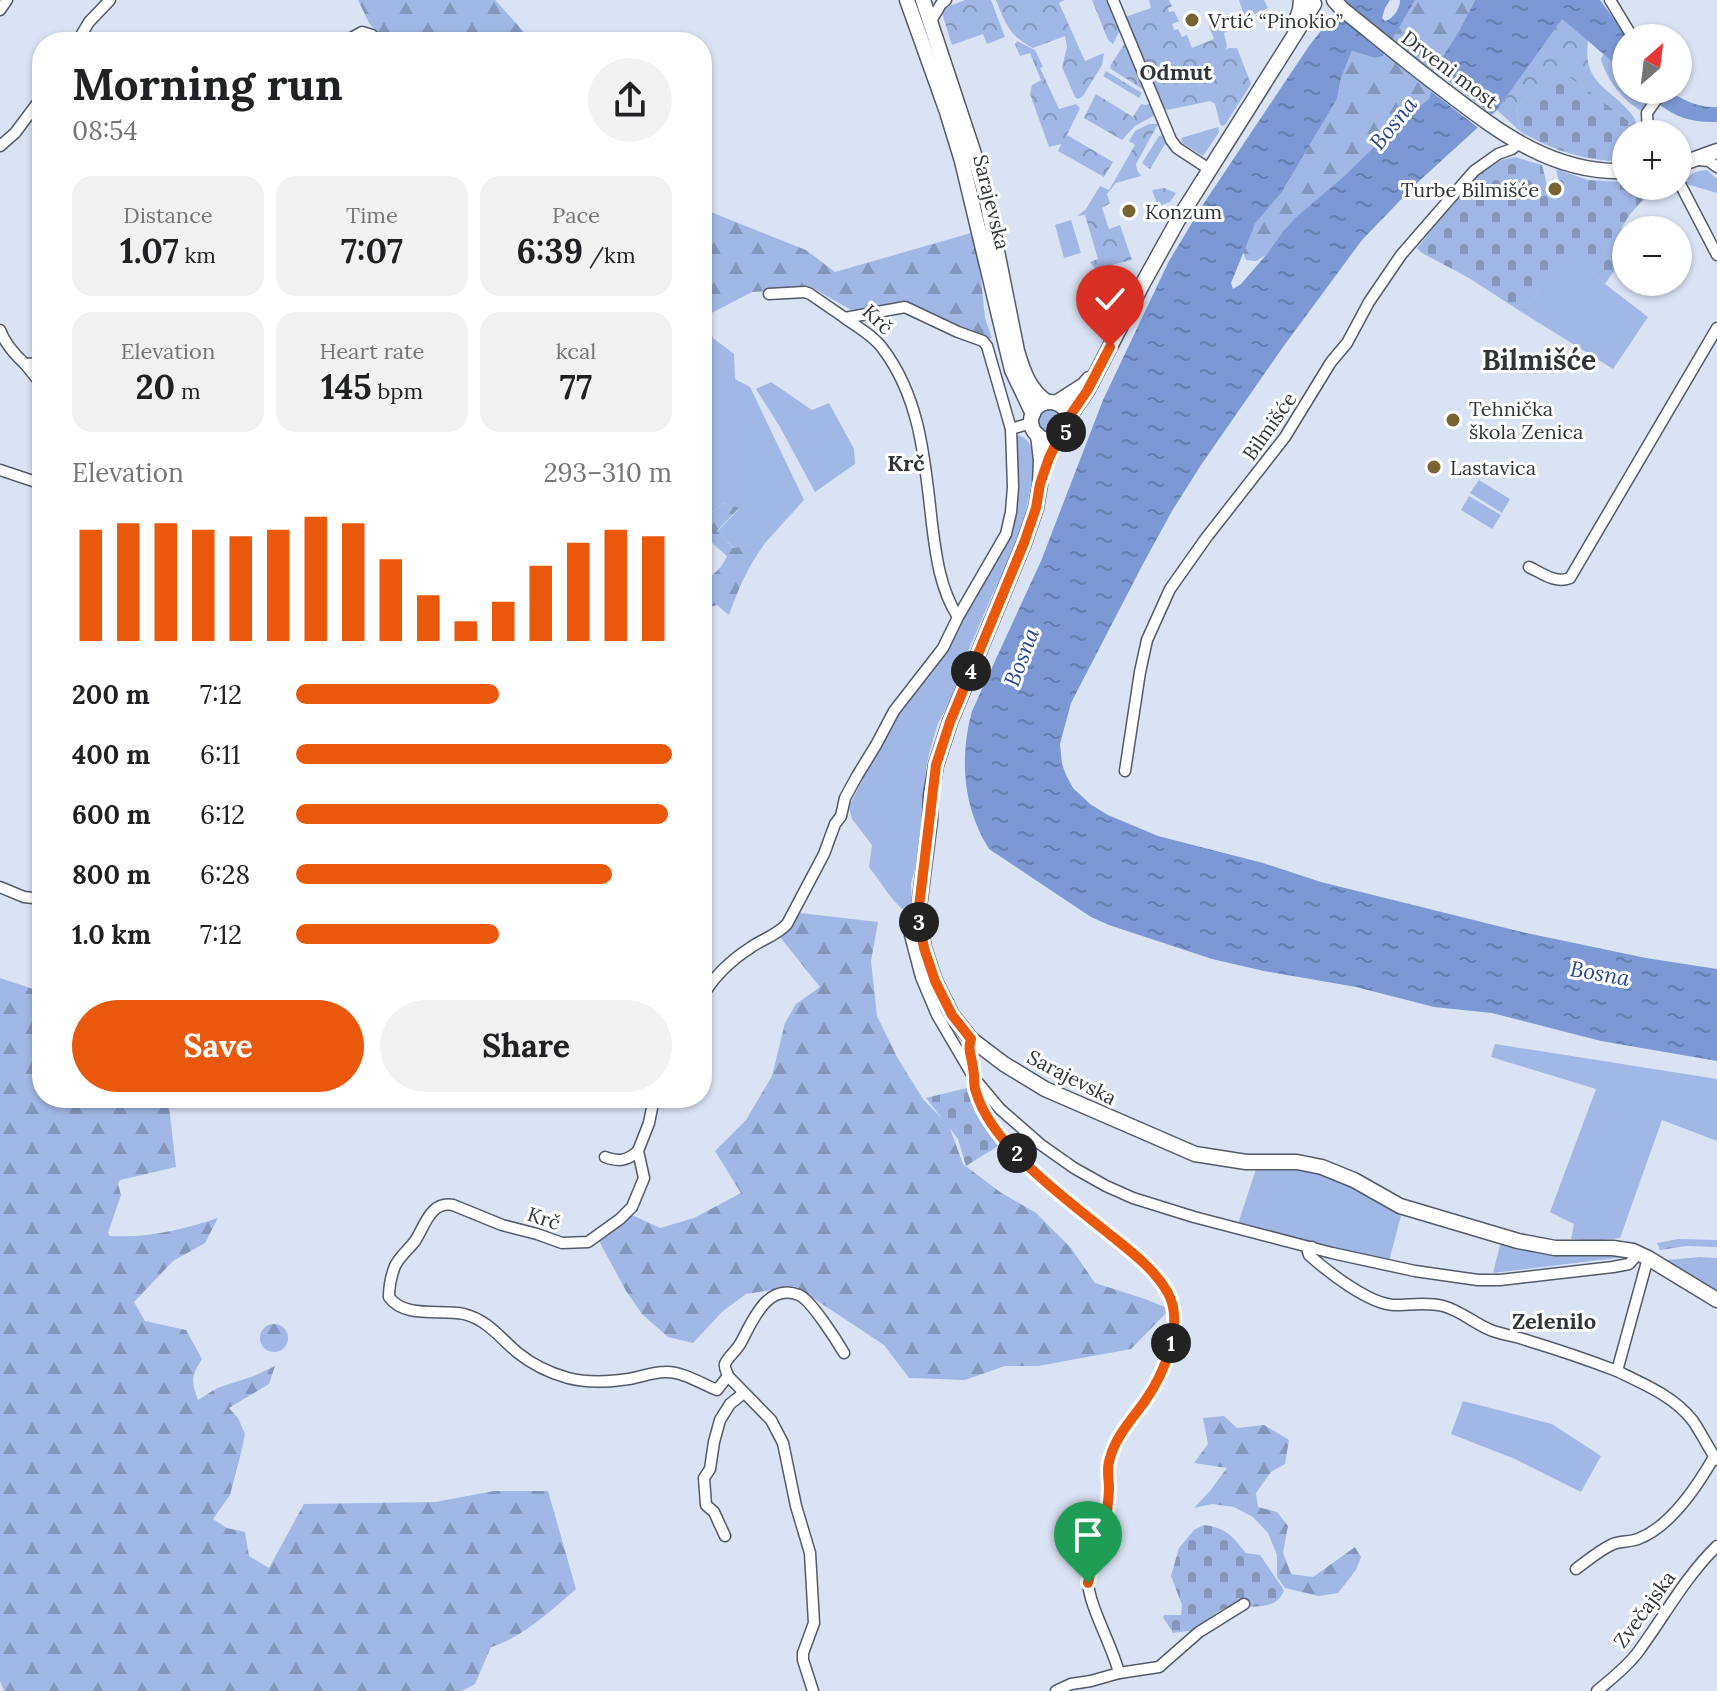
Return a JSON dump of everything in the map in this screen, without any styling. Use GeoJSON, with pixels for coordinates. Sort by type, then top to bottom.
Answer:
{"type":"FeatureCollection","features":[{"type":"Feature","properties":{"kind":"main road","name":"Sarajevska"},"geometry":{"type":"LineString","coordinates":[[907,0],[962,161],[1012,370],[1034,424],[1041,460],[1036,508],[945,736],[931,795],[918,915],[924,948],[935,981],[952,1015],[971,1039],[1045,1089],[1195,1154],[1246,1162],[1297,1162],[1322,1167],[1354,1180],[1400,1206],[1518,1241],[1555,1248],[1613,1248],[1717,1300]]}},
{"type":"Feature","properties":{"kind":"main road","name":"Sarajevska"},"geometry":{"type":"LineString","coordinates":[[923,0],[987,201],[1020,360],[1028,382],[1038,396],[1052,402]]}},
{"type":"Feature","properties":{"kind":"main road"},"geometry":{"type":"LineString","coordinates":[[1098,370],[1084,385],[1039,406],[1034,424],[1047,440],[1058,439],[1068,430],[1069,417],[1081,402],[1098,370],[1153,265],[1209,169],[1287,45],[1322,3]]}},
{"type":"Feature","properties":{"kind":"main road","name":"Drveni most"},"geometry":{"type":"LineString","coordinates":[[1322,3],[1518,144],[1575,166],[1612,171]]}},
{"type":"Feature","properties":{"kind":"main road"},"geometry":{"type":"LineString","coordinates":[[1692,160],[1717,151]]}},
{"type":"Feature","properties":{"kind":"main road"},"geometry":{"type":"LineString","coordinates":[[1052,402],[1063,407],[1069,417]]}},
{"type":"Feature","properties":{"kind":"main road","name":"Sarajevska"},"geometry":{"type":"LineString","coordinates":[[1040,484],[1058,439]]}},
{"type":"Feature","properties":{"kind":"street"},"geometry":{"type":"LineString","coordinates":[[0,10],[7,0]]}},
{"type":"Feature","properties":{"kind":"street"},"geometry":{"type":"LineString","coordinates":[[83,32],[110,0]]}},
{"type":"Feature","properties":{"kind":"street"},"geometry":{"type":"LineString","coordinates":[[931,21],[946,0]]}},
{"type":"Feature","properties":{"kind":"street"},"geometry":{"type":"LineString","coordinates":[[1113,0],[1171,140],[1177,148],[1209,169]]}},
{"type":"Feature","properties":{"kind":"street"},"geometry":{"type":"LineString","coordinates":[[1610,0],[1625,24]]}},
{"type":"Feature","properties":{"kind":"street"},"geometry":{"type":"LineString","coordinates":[[0,146],[15,133],[32,110]]}},
{"type":"Feature","properties":{"kind":"street","name":"Bilmišće"},"geometry":{"type":"LineString","coordinates":[[1125,771],[1147,640],[1170,589],[1285,437],[1401,255],[1474,171],[1518,144]]}},
{"type":"Feature","properties":{"kind":"street"},"geometry":{"type":"LineString","coordinates":[[1696,159],[1709,161],[1717,167]]}},
{"type":"Feature","properties":{"kind":"street"},"geometry":{"type":"LineString","coordinates":[[1688,200],[1717,255]]}},
{"type":"Feature","properties":{"kind":"street"},"geometry":{"type":"LineString","coordinates":[[769,294],[805,292],[845,318]]}},
{"type":"Feature","properties":{"kind":"street","name":"Krč"},"geometry":{"type":"LineString","coordinates":[[712,981],[749,948],[780,932],[787,924],[824,854],[841,816],[845,798],[894,711],[943,648],[1006,534],[1011,512],[1011,429],[992,360],[983,341],[905,307],[845,318]]}},
{"type":"Feature","properties":{"kind":"street","name":"Krč"},"geometry":{"type":"LineString","coordinates":[[845,318],[882,346],[899,374],[912,405],[925,458],[937,563],[951,606],[958,617]]}},
{"type":"Feature","properties":{"kind":"street"},"geometry":{"type":"LineString","coordinates":[[1529,567],[1556,580],[1570,578],[1717,328]]}},
{"type":"Feature","properties":{"kind":"street"},"geometry":{"type":"LineString","coordinates":[[0,330],[15,356],[32,373]]}},
{"type":"Feature","properties":{"kind":"street"},"geometry":{"type":"LineString","coordinates":[[25,364],[32,364]]}},
{"type":"Feature","properties":{"kind":"street"},"geometry":{"type":"LineString","coordinates":[[1011,429],[1034,424]]}},
{"type":"Feature","properties":{"kind":"street"},"geometry":{"type":"LineString","coordinates":[[0,470],[32,481]]}},
{"type":"Feature","properties":{"kind":"street"},"geometry":{"type":"LineString","coordinates":[[0,887],[32,898]]}},
{"type":"Feature","properties":{"kind":"street"},"geometry":{"type":"LineString","coordinates":[[910,935],[921,977],[937,1015],[974,1078],[1000,1109],[1040,1144],[1074,1168],[1133,1198],[1194,1217],[1415,1271],[1500,1280],[1638,1258],[1617,1371]]}},
{"type":"Feature","properties":{"kind":"street"},"geometry":{"type":"LineString","coordinates":[[971,1039],[969,1050],[974,1088],[1004,1140],[1048,1184],[1136,1254],[1163,1285],[1173,1308],[1174,1334],[1168,1354],[1146,1399],[1121,1434],[1109,1460],[1107,1516],[1096,1545],[1088,1583],[1119,1673]]}},
{"type":"Feature","properties":{"kind":"street","name":"Krč"},"geometry":{"type":"LineString","coordinates":[[652,1108],[638,1151],[644,1178],[632,1207],[588,1242],[562,1243],[502,1225],[453,1205],[439,1205],[395,1264],[389,1297],[394,1304],[405,1309],[464,1314],[477,1319],[497,1331],[518,1353],[540,1368],[569,1378],[593,1382],[625,1380],[666,1371],[717,1390],[728,1376]]}},
{"type":"Feature","properties":{"kind":"street"},"geometry":{"type":"LineString","coordinates":[[605,1157],[618,1161],[630,1158],[638,1151]]}},
{"type":"Feature","properties":{"kind":"street"},"geometry":{"type":"LineString","coordinates":[[1312,1247],[1309,1255],[1327,1271],[1342,1283],[1382,1303],[1443,1306],[1495,1331],[1617,1371],[1679,1405],[1691,1419],[1716,1458],[1703,1476],[1677,1509],[1654,1531],[1638,1539],[1615,1543],[1576,1569]]}},
{"type":"Feature","properties":{"kind":"street"},"geometry":{"type":"LineString","coordinates":[[813,1691],[803,1660],[814,1623],[810,1553],[783,1443],[771,1420],[742,1392],[725,1368],[764,1303],[776,1294],[800,1295],[806,1300],[844,1353]]}},
{"type":"Feature","properties":{"kind":"street"},"geometry":{"type":"LineString","coordinates":[[725,1536],[714,1512],[706,1505],[704,1478],[710,1469],[720,1420],[742,1392]]}},
{"type":"Feature","properties":{"kind":"street","name":"Zvečajska"},"geometry":{"type":"LineString","coordinates":[[1597,1691],[1636,1655],[1689,1577],[1717,1546]]}},
{"type":"Feature","properties":{"kind":"street"},"geometry":{"type":"LineString","coordinates":[[1056,1691],[1071,1684],[1159,1667],[1199,1632],[1244,1604]]}},
{"type":"Feature","properties":{"kind":"green space"},"geometry":{"type":"Polygon","coordinates":[[[358,0],[495,0],[524,32],[377,32],[358,0]]]}},
{"type":"Feature","properties":{"kind":"green space"},"geometry":{"type":"Polygon","coordinates":[[[965,0],[991,0],[1005,37],[987,44],[983,34],[952,45],[942,13],[945,8],[965,0]]]}},
{"type":"Feature","properties":{"kind":"green space"},"geometry":{"type":"Polygon","coordinates":[[[996,0],[1065,0],[1059,3],[1085,61],[1104,53],[1102,65],[1083,96],[1075,97],[1062,67],[1067,47],[1065,36],[1033,48],[1009,28],[996,0]]]}},
{"type":"Feature","properties":{"kind":"green space"},"geometry":{"type":"Polygon","coordinates":[[[1092,0],[1109,0],[1121,28],[1113,44],[1108,40],[1092,0]]]}},
{"type":"Feature","properties":{"kind":"green space"},"geometry":{"type":"Polygon","coordinates":[[[1149,0],[1169,0],[1172,6],[1168,8],[1169,12],[1174,11],[1179,21],[1172,24],[1174,30],[1178,29],[1182,37],[1187,35],[1192,48],[1214,39],[1209,26],[1223,21],[1227,31],[1224,33],[1226,50],[1237,48],[1251,84],[1225,125],[1220,124],[1215,104],[1210,101],[1167,110],[1162,108],[1125,17],[1151,8],[1149,0]]]}},
{"type":"Feature","properties":{"kind":"green space"},"geometry":{"type":"Polygon","coordinates":[[[1239,0],[1264,0],[1268,8],[1245,18],[1239,0]]]}},
{"type":"Feature","properties":{"kind":"green space"},"geometry":{"type":"Polygon","coordinates":[[[1415,0],[1475,0],[1441,59],[1429,99],[1407,115],[1296,217],[1266,255],[1256,261],[1246,260],[1243,252],[1255,224],[1282,192],[1337,99],[1341,78],[1352,51],[1375,58],[1383,56],[1415,0]]]}},
{"type":"Feature","properties":{"kind":"green space"},"geometry":{"type":"Polygon","coordinates":[[[1562,18],[1588,41],[1589,67],[1600,84],[1612,95],[1612,104],[1623,104],[1635,120],[1627,120],[1560,70],[1516,108],[1521,132],[1497,110],[1562,18]]]}},
{"type":"Feature","properties":{"kind":"green space"},"geometry":{"type":"Polygon","coordinates":[[[1017,41],[1035,50],[1059,109],[1076,104],[1080,108],[1067,135],[1113,162],[1104,177],[1058,151],[1061,144],[1049,147],[1030,94],[1032,85],[1041,80],[1030,53],[1020,56],[1015,44],[1017,41]]]}},
{"type":"Feature","properties":{"kind":"green space"},"geometry":{"type":"Polygon","coordinates":[[[1125,43],[1128,43],[1146,88],[1144,90],[1111,69],[1125,43]]]}},
{"type":"Feature","properties":{"kind":"green space"},"geometry":{"type":"Polygon","coordinates":[[[1604,53],[1612,60],[1612,83],[1603,67],[1601,59],[1604,53]]]}},
{"type":"Feature","properties":{"kind":"green space"},"geometry":{"type":"Polygon","coordinates":[[[1561,70],[1627,120],[1612,120],[1612,160],[1598,160],[1546,145],[1521,132],[1516,108],[1561,70]]]}},
{"type":"Feature","properties":{"kind":"green space"},"geometry":{"type":"Polygon","coordinates":[[[1106,71],[1142,93],[1139,98],[1103,76],[1106,71]]]}},
{"type":"Feature","properties":{"kind":"green space"},"geometry":{"type":"Polygon","coordinates":[[[1096,94],[1133,117],[1141,104],[1146,105],[1150,101],[1157,114],[1135,126],[1122,140],[1084,118],[1096,94]]]}},
{"type":"Feature","properties":{"kind":"green space"},"geometry":{"type":"Polygon","coordinates":[[[1632,104],[1646,104],[1642,111],[1632,104]]]}},
{"type":"Feature","properties":{"kind":"green space"},"geometry":{"type":"Polygon","coordinates":[[[1149,124],[1158,124],[1136,164],[1141,176],[1116,183],[1107,194],[1110,203],[1102,208],[1109,229],[1120,225],[1132,260],[1095,269],[1090,262],[1098,259],[1085,215],[1077,216],[1086,209],[1100,186],[1109,190],[1135,145],[1129,141],[1135,131],[1149,124]]]}},
{"type":"Feature","properties":{"kind":"green space"},"geometry":{"type":"Polygon","coordinates":[[[1218,127],[1219,132],[1203,156],[1182,143],[1181,138],[1218,127]]]}},
{"type":"Feature","properties":{"kind":"green space"},"geometry":{"type":"Polygon","coordinates":[[[1164,135],[1173,149],[1165,144],[1150,169],[1142,163],[1159,136],[1164,135]]]}},
{"type":"Feature","properties":{"kind":"green space"},"geometry":{"type":"Polygon","coordinates":[[[1515,157],[1542,165],[1550,197],[1562,195],[1556,169],[1588,180],[1612,181],[1612,200],[1644,200],[1630,216],[1612,216],[1612,274],[1605,284],[1567,249],[1523,313],[1417,248],[1474,177],[1502,160],[1515,157]]]}},
{"type":"Feature","properties":{"kind":"green space"},"geometry":{"type":"Polygon","coordinates":[[[1707,170],[1717,179],[1717,193],[1692,186],[1692,174],[1707,170]]]}},
{"type":"Feature","properties":{"kind":"green space"},"geometry":{"type":"Polygon","coordinates":[[[1164,188],[1176,193],[1170,202],[1158,206],[1152,190],[1164,188]]]}},
{"type":"Feature","properties":{"kind":"green space"},"geometry":{"type":"Polygon","coordinates":[[[712,213],[806,250],[835,272],[971,233],[980,269],[985,318],[992,338],[986,339],[904,304],[853,311],[813,288],[752,292],[712,313],[712,213]]]}},
{"type":"Feature","properties":{"kind":"green space"},"geometry":{"type":"Polygon","coordinates":[[[1071,220],[1081,253],[1064,258],[1055,225],[1071,220]]]}},
{"type":"Feature","properties":{"kind":"green space"},"geometry":{"type":"Polygon","coordinates":[[[1567,248],[1612,289],[1612,296],[1621,296],[1648,317],[1613,369],[1523,313],[1567,248]]]}},
{"type":"Feature","properties":{"kind":"green space"},"geometry":{"type":"Polygon","coordinates":[[[712,335],[734,354],[735,379],[750,387],[804,500],[766,542],[734,548],[717,532],[739,509],[724,503],[712,512],[712,335]]]}},
{"type":"Feature","properties":{"kind":"green space"},"geometry":{"type":"Polygon","coordinates":[[[771,382],[812,410],[829,403],[854,449],[855,464],[815,492],[756,389],[771,382]]]}},
{"type":"Feature","properties":{"kind":"green space"},"geometry":{"type":"Polygon","coordinates":[[[1050,407],[1060,411],[1064,421],[1060,431],[1050,435],[1040,431],[1036,421],[1040,411],[1050,407]]]}},
{"type":"Feature","properties":{"kind":"green space"},"geometry":{"type":"Polygon","coordinates":[[[1015,436],[1029,442],[1032,455],[1036,458],[1023,527],[964,661],[950,702],[938,723],[930,750],[924,793],[924,838],[911,883],[912,917],[894,900],[869,867],[872,845],[852,819],[849,807],[902,707],[945,651],[1007,543],[1015,515],[1015,436]]]}},
{"type":"Feature","properties":{"kind":"green space"},"geometry":{"type":"Polygon","coordinates":[[[1479,480],[1510,499],[1502,513],[1470,493],[1479,480]]]}},
{"type":"Feature","properties":{"kind":"green space"},"geometry":{"type":"Polygon","coordinates":[[[1469,496],[1501,515],[1492,529],[1461,510],[1469,496]]]}},
{"type":"Feature","properties":{"kind":"green space"},"geometry":{"type":"Polygon","coordinates":[[[724,503],[739,508],[717,531],[733,548],[766,542],[744,577],[729,615],[717,605],[712,606],[712,575],[727,556],[712,543],[712,512],[724,503]]]}},
{"type":"Feature","properties":{"kind":"green space"},"geometry":{"type":"Polygon","coordinates":[[[800,913],[878,922],[871,961],[877,1016],[923,1099],[949,1126],[963,1164],[1000,1192],[1036,1213],[1071,1248],[1095,1283],[1170,1309],[1131,1349],[1038,1366],[1005,1366],[965,1380],[909,1378],[884,1345],[795,1286],[746,1294],[723,1311],[693,1343],[668,1337],[642,1314],[598,1239],[632,1215],[660,1228],[694,1218],[741,1193],[715,1151],[746,1120],[772,1076],[785,1023],[796,1004],[820,987],[780,937],[800,913]]]}},
{"type":"Feature","properties":{"kind":"green space"},"geometry":{"type":"Polygon","coordinates":[[[0,978],[32,989],[32,1108],[169,1108],[176,1167],[120,1180],[121,1195],[108,1233],[110,1236],[152,1234],[218,1218],[205,1243],[173,1261],[134,1302],[145,1321],[186,1330],[202,1359],[193,1379],[198,1400],[217,1388],[275,1366],[269,1384],[229,1408],[238,1418],[245,1434],[230,1495],[213,1519],[227,1528],[245,1532],[249,1556],[269,1568],[304,1504],[435,1502],[494,1491],[548,1491],[576,1589],[526,1630],[491,1647],[475,1684],[462,1691],[4,1691],[0,1681],[0,978]]]}},
{"type":"Feature","properties":{"kind":"green space"},"geometry":{"type":"Polygon","coordinates":[[[1495,1044],[1717,1079],[1717,1141],[1662,1120],[1620,1238],[1592,1241],[1571,1239],[1574,1224],[1550,1212],[1596,1089],[1491,1057],[1495,1044]]]}},
{"type":"Feature","properties":{"kind":"green space"},"geometry":{"type":"Polygon","coordinates":[[[971,1087],[1003,1143],[966,1166],[958,1139],[926,1098],[971,1087]]]}},
{"type":"Feature","properties":{"kind":"green space"},"geometry":{"type":"Polygon","coordinates":[[[1258,1163],[1316,1169],[1403,1208],[1389,1261],[1238,1224],[1258,1163]]]}},
{"type":"Feature","properties":{"kind":"green space"},"geometry":{"type":"Polygon","coordinates":[[[1678,1239],[1717,1240],[1717,1247],[1687,1246],[1660,1250],[1657,1243],[1678,1239]]]}},
{"type":"Feature","properties":{"kind":"green space"},"geometry":{"type":"Polygon","coordinates":[[[1501,1241],[1569,1252],[1625,1257],[1493,1273],[1501,1241]]]}},
{"type":"Feature","properties":{"kind":"green space"},"geometry":{"type":"Polygon","coordinates":[[[1717,1258],[1717,1292],[1667,1260],[1717,1258]]]}},
{"type":"Feature","properties":{"kind":"green space"},"geometry":{"type":"Polygon","coordinates":[[[274,1324],[284,1328],[288,1338],[284,1348],[274,1352],[264,1348],[260,1338],[264,1328],[274,1324]]]}},
{"type":"Feature","properties":{"kind":"green space"},"geometry":{"type":"Polygon","coordinates":[[[1463,1401],[1552,1424],[1601,1456],[1581,1492],[1515,1459],[1451,1434],[1463,1401]]]}},
{"type":"Feature","properties":{"kind":"green space"},"geometry":{"type":"Polygon","coordinates":[[[1224,1416],[1237,1428],[1264,1425],[1289,1440],[1285,1464],[1271,1472],[1256,1493],[1258,1507],[1277,1512],[1288,1526],[1283,1553],[1291,1574],[1313,1577],[1355,1547],[1361,1557],[1356,1570],[1338,1593],[1319,1596],[1285,1588],[1277,1577],[1277,1555],[1268,1533],[1253,1517],[1234,1507],[1212,1504],[1194,1508],[1227,1468],[1194,1463],[1208,1444],[1203,1418],[1224,1416]]]}},
{"type":"Feature","properties":{"kind":"green space"},"geometry":{"type":"Polygon","coordinates":[[[1204,1525],[1228,1534],[1246,1553],[1260,1555],[1284,1590],[1274,1603],[1225,1608],[1195,1633],[1173,1633],[1163,1617],[1181,1615],[1182,1605],[1171,1576],[1179,1548],[1194,1530],[1204,1525]]]}},
{"type":"Feature","properties":{"kind":"water","name":"Bosna"},"geometry":{"type":"Polygon","coordinates":[[[1345,0],[1390,0],[1382,18],[1385,21],[1396,13],[1400,0],[1415,0],[1383,56],[1375,58],[1352,51],[1341,78],[1337,99],[1282,192],[1255,224],[1231,283],[1233,289],[1241,284],[1296,217],[1407,115],[1429,99],[1441,59],[1475,0],[1600,0],[1618,24],[1612,24],[1612,61],[1562,19],[1497,110],[1417,183],[1362,240],[1283,347],[1172,511],[1071,703],[1060,744],[1066,775],[1073,788],[1090,804],[1158,836],[1263,863],[1321,882],[1522,932],[1646,958],[1717,969],[1717,1061],[1601,1041],[1492,1013],[1434,1007],[1356,987],[1212,959],[1091,917],[989,849],[980,833],[966,782],[966,747],[972,711],[1041,561],[1103,400],[1169,261],[1309,46],[1345,0]]]}},
{"type":"Feature","properties":{"kind":"water"},"geometry":{"type":"Polygon","coordinates":[[[1692,103],[1717,107],[1717,122],[1686,119],[1659,104],[1692,103]]]}},
{"type":"Feature","properties":{"kind":"pier"},"geometry":{"type":"Polygon","coordinates":[[[1434,70],[1495,117],[1481,130],[1428,89],[1434,70]]]}},
{"type":"Feature","properties":{"kind":"place","name":"Vrtić “Pinokio”"},"geometry":{"type":"Point","coordinates":[1192,20]}},
{"type":"Feature","properties":{"kind":"place","name":"Turbe Bilmišće"},"geometry":{"type":"Point","coordinates":[1555,189]}},
{"type":"Feature","properties":{"kind":"place","name":"Konzum"},"geometry":{"type":"Point","coordinates":[1129,211]}},
{"type":"Feature","properties":{"kind":"place","name":"Tehnička škola Zenica"},"geometry":{"type":"Point","coordinates":[1453,420]}},
{"type":"Feature","properties":{"kind":"place","name":"Lastavica"},"geometry":{"type":"Point","coordinates":[1434,467]}},
{"type":"Feature","properties":{"kind":"district","name":"Odmut"},"geometry":{"type":"Point","coordinates":[1176,72]}},
{"type":"Feature","properties":{"kind":"district","name":"Bilmišće"},"geometry":{"type":"Point","coordinates":[1539,360]}},
{"type":"Feature","properties":{"kind":"district","name":"Krč"},"geometry":{"type":"Point","coordinates":[906,463]}},
{"type":"Feature","properties":{"kind":"district","name":"Zelenilo"},"geometry":{"type":"Point","coordinates":[1554,1321]}},
{"type":"Feature","properties":{"kind":"route"},"geometry":{"type":"LineString","coordinates":[[1088,1583],[1096,1545],[1107,1516],[1109,1460],[1114,1446],[1158,1378],[1174,1334],[1173,1308],[1163,1285],[1136,1254],[1048,1184],[1004,1140],[991,1122],[974,1088],[969,1050],[971,1039],[952,1015],[935,981],[924,948],[918,915],[931,795],[936,765],[950,722],[1024,543],[1049,458],[1058,439],[1068,430],[1069,417],[1081,402],[1110,347]]}}]}
